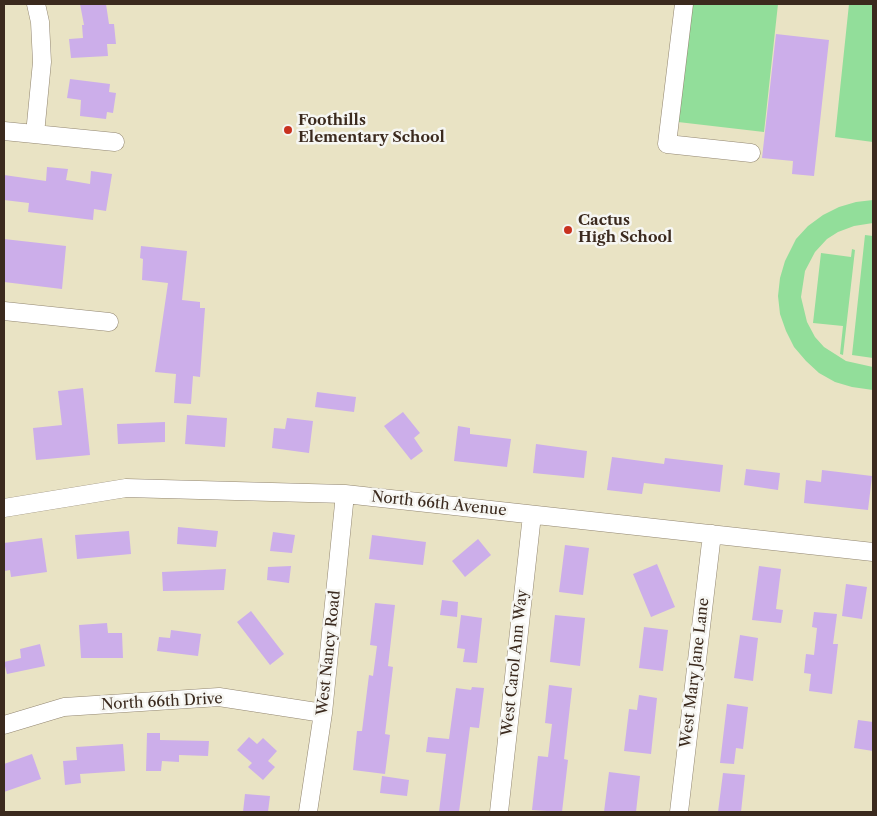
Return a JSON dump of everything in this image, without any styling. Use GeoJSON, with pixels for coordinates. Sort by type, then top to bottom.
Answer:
{"type":"FeatureCollection","features":[{"type":"Feature","properties":{"kind":"street"},"geometry":{"type":"LineString","coordinates":[[35,134],[42,62],[40,22],[36,4]]}},
{"type":"Feature","properties":{"kind":"street"},"geometry":{"type":"LineString","coordinates":[[684,4],[667,144],[751,154]]}},
{"type":"Feature","properties":{"kind":"street"},"geometry":{"type":"LineString","coordinates":[[4,131],[115,142]]}},
{"type":"Feature","properties":{"kind":"street"},"geometry":{"type":"LineString","coordinates":[[4,311],[109,322]]}},
{"type":"Feature","properties":{"kind":"street","name":"North 66th Avenue"},"geometry":{"type":"LineString","coordinates":[[4,508],[126,488],[345,494],[873,552]]}},
{"type":"Feature","properties":{"kind":"street","name":"West Nancy Road"},"geometry":{"type":"LineString","coordinates":[[308,812],[323,713],[345,494]]}},
{"type":"Feature","properties":{"kind":"street","name":"West Carol Ann Way"},"geometry":{"type":"LineString","coordinates":[[499,812],[532,515]]}},
{"type":"Feature","properties":{"kind":"street","name":"West Mary Jane Lane"},"geometry":{"type":"LineString","coordinates":[[679,812],[712,534]]}},
{"type":"Feature","properties":{"kind":"street","name":"North 66th Drive"},"geometry":{"type":"LineString","coordinates":[[4,725],[64,707],[219,697],[323,713]]}},
{"type":"Feature","properties":{"kind":"green space"},"geometry":{"type":"Polygon","coordinates":[[[691,4],[778,4],[764,132],[678,122],[691,4]]]}},
{"type":"Feature","properties":{"kind":"green space"},"geometry":{"type":"Polygon","coordinates":[[[849,4],[873,4],[873,142],[835,137],[849,4]]]}},
{"type":"Feature","properties":{"kind":"green space"},"geometry":{"type":"Polygon","coordinates":[[[873,200],[873,223],[854,226],[838,232],[827,239],[815,252],[805,271],[801,297],[807,322],[815,337],[824,347],[846,361],[873,367],[873,390],[835,382],[819,373],[806,361],[794,347],[786,331],[780,314],[778,296],[780,278],[785,261],[796,239],[808,226],[823,215],[839,207],[873,200]]]}},
{"type":"Feature","properties":{"kind":"green space"},"geometry":{"type":"Polygon","coordinates":[[[865,235],[873,236],[873,358],[852,355],[865,235]]]}},
{"type":"Feature","properties":{"kind":"green space"},"geometry":{"type":"Polygon","coordinates":[[[852,249],[855,250],[843,355],[840,354],[843,326],[813,323],[821,253],[851,257],[852,249]]]}},
{"type":"Feature","properties":{"kind":"building"},"geometry":{"type":"Polygon","coordinates":[[[80,4],[106,4],[109,24],[114,24],[116,44],[107,44],[108,56],[71,58],[69,39],[83,38],[82,25],[84,25],[80,4]]]}},
{"type":"Feature","properties":{"kind":"building"},"geometry":{"type":"Polygon","coordinates":[[[776,34],[829,40],[814,176],[792,174],[793,161],[762,158],[776,34]]]}},
{"type":"Feature","properties":{"kind":"building"},"geometry":{"type":"Polygon","coordinates":[[[70,79],[110,84],[109,92],[116,93],[113,113],[107,112],[106,119],[80,116],[81,100],[67,98],[70,79]]]}},
{"type":"Feature","properties":{"kind":"building"},"geometry":{"type":"Polygon","coordinates":[[[47,167],[68,169],[66,180],[90,184],[91,171],[112,174],[106,211],[94,209],[93,220],[28,212],[29,203],[4,200],[4,175],[46,181],[47,167]]]}},
{"type":"Feature","properties":{"kind":"building"},"geometry":{"type":"Polygon","coordinates":[[[4,239],[66,246],[62,289],[4,282],[4,239]]]}},
{"type":"Feature","properties":{"kind":"building"},"geometry":{"type":"Polygon","coordinates":[[[141,246],[187,251],[182,300],[200,302],[200,308],[205,308],[200,377],[193,376],[191,404],[174,403],[176,374],[155,372],[168,283],[142,280],[143,259],[140,258],[141,246]]]}},
{"type":"Feature","properties":{"kind":"building"},"geometry":{"type":"Polygon","coordinates":[[[83,388],[90,455],[36,460],[33,428],[62,425],[58,391],[83,388]]]}},
{"type":"Feature","properties":{"kind":"building"},"geometry":{"type":"Polygon","coordinates":[[[317,392],[356,397],[354,412],[315,407],[317,392]]]}},
{"type":"Feature","properties":{"kind":"building"},"geometry":{"type":"Polygon","coordinates":[[[403,412],[420,433],[414,438],[423,451],[411,460],[384,426],[403,412]]]}},
{"type":"Feature","properties":{"kind":"building"},"geometry":{"type":"Polygon","coordinates":[[[187,415],[227,418],[225,447],[185,444],[187,415]]]}},
{"type":"Feature","properties":{"kind":"building"},"geometry":{"type":"Polygon","coordinates":[[[287,418],[313,421],[309,453],[272,448],[274,428],[285,429],[287,418]]]}},
{"type":"Feature","properties":{"kind":"building"},"geometry":{"type":"Polygon","coordinates":[[[165,422],[165,442],[118,444],[117,424],[165,422]]]}},
{"type":"Feature","properties":{"kind":"building"},"geometry":{"type":"Polygon","coordinates":[[[458,426],[470,428],[470,434],[511,439],[507,467],[454,461],[458,426]]]}},
{"type":"Feature","properties":{"kind":"building"},"geometry":{"type":"Polygon","coordinates":[[[536,444],[587,451],[584,478],[533,473],[536,444]]]}},
{"type":"Feature","properties":{"kind":"building"},"geometry":{"type":"Polygon","coordinates":[[[612,457],[664,464],[665,458],[723,465],[720,492],[644,483],[642,494],[607,490],[612,457]]]}},
{"type":"Feature","properties":{"kind":"building"},"geometry":{"type":"Polygon","coordinates":[[[746,469],[780,473],[778,490],[744,485],[746,469]]]}},
{"type":"Feature","properties":{"kind":"building"},"geometry":{"type":"Polygon","coordinates":[[[822,470],[872,476],[868,510],[804,503],[806,480],[821,482],[822,470]]]}},
{"type":"Feature","properties":{"kind":"building"},"geometry":{"type":"Polygon","coordinates":[[[178,527],[218,531],[216,547],[177,544],[178,527]]]}},
{"type":"Feature","properties":{"kind":"building"},"geometry":{"type":"Polygon","coordinates":[[[129,531],[131,554],[77,559],[75,535],[129,531]]]}},
{"type":"Feature","properties":{"kind":"building"},"geometry":{"type":"Polygon","coordinates":[[[273,532],[295,535],[292,553],[270,551],[273,532]]]}},
{"type":"Feature","properties":{"kind":"building"},"geometry":{"type":"Polygon","coordinates":[[[372,535],[426,542],[423,565],[369,559],[372,535]]]}},
{"type":"Feature","properties":{"kind":"building"},"geometry":{"type":"Polygon","coordinates":[[[42,538],[47,572],[11,577],[10,570],[4,571],[4,543],[42,538]]]}},
{"type":"Feature","properties":{"kind":"building"},"geometry":{"type":"Polygon","coordinates":[[[478,539],[491,555],[465,577],[452,561],[478,539]]]}},
{"type":"Feature","properties":{"kind":"building"},"geometry":{"type":"Polygon","coordinates":[[[565,545],[589,548],[583,595],[559,592],[565,545]]]}},
{"type":"Feature","properties":{"kind":"building"},"geometry":{"type":"Polygon","coordinates":[[[657,564],[675,607],[651,617],[633,574],[657,564]]]}},
{"type":"Feature","properties":{"kind":"building"},"geometry":{"type":"Polygon","coordinates":[[[291,566],[289,583],[267,580],[268,567],[291,566]]]}},
{"type":"Feature","properties":{"kind":"building"},"geometry":{"type":"Polygon","coordinates":[[[759,566],[781,569],[776,609],[783,610],[781,623],[752,620],[759,566]]]}},
{"type":"Feature","properties":{"kind":"building"},"geometry":{"type":"Polygon","coordinates":[[[226,569],[224,590],[163,591],[162,572],[226,569]]]}},
{"type":"Feature","properties":{"kind":"building"},"geometry":{"type":"Polygon","coordinates":[[[846,584],[867,587],[862,619],[842,616],[846,584]]]}},
{"type":"Feature","properties":{"kind":"building"},"geometry":{"type":"Polygon","coordinates":[[[442,600],[458,602],[457,617],[440,615],[442,600]]]}},
{"type":"Feature","properties":{"kind":"building"},"geometry":{"type":"Polygon","coordinates":[[[375,603],[395,605],[388,666],[393,667],[385,734],[390,735],[385,774],[353,770],[357,731],[362,731],[369,675],[373,676],[377,646],[370,645],[375,603]]]}},
{"type":"Feature","properties":{"kind":"building"},"geometry":{"type":"Polygon","coordinates":[[[251,611],[284,654],[270,665],[237,622],[251,611]]]}},
{"type":"Feature","properties":{"kind":"building"},"geometry":{"type":"Polygon","coordinates":[[[814,612],[837,614],[833,644],[838,644],[832,694],[809,691],[811,674],[804,673],[806,654],[814,655],[817,628],[812,627],[814,612]]]}},
{"type":"Feature","properties":{"kind":"building"},"geometry":{"type":"Polygon","coordinates":[[[461,615],[482,618],[477,663],[463,662],[465,649],[457,648],[461,615]]]}},
{"type":"Feature","properties":{"kind":"building"},"geometry":{"type":"Polygon","coordinates":[[[555,615],[585,618],[580,666],[550,662],[555,615]]]}},
{"type":"Feature","properties":{"kind":"building"},"geometry":{"type":"Polygon","coordinates":[[[107,623],[108,633],[122,633],[123,658],[81,658],[79,625],[107,623]]]}},
{"type":"Feature","properties":{"kind":"building"},"geometry":{"type":"Polygon","coordinates":[[[644,627],[668,630],[663,671],[639,668],[644,627]]]}},
{"type":"Feature","properties":{"kind":"building"},"geometry":{"type":"Polygon","coordinates":[[[171,630],[201,634],[198,656],[157,651],[159,637],[170,638],[171,630]]]}},
{"type":"Feature","properties":{"kind":"building"},"geometry":{"type":"Polygon","coordinates":[[[740,635],[758,638],[753,681],[734,678],[740,635]]]}},
{"type":"Feature","properties":{"kind":"building"},"geometry":{"type":"Polygon","coordinates":[[[40,644],[45,666],[7,674],[4,662],[21,658],[20,649],[40,644]]]}},
{"type":"Feature","properties":{"kind":"building"},"geometry":{"type":"Polygon","coordinates":[[[549,685],[572,688],[564,759],[568,760],[562,812],[532,810],[538,756],[548,757],[552,724],[545,723],[549,685]]]}},
{"type":"Feature","properties":{"kind":"building"},"geometry":{"type":"Polygon","coordinates":[[[472,687],[484,688],[479,728],[470,727],[459,812],[439,812],[446,754],[426,752],[428,737],[449,739],[456,688],[471,690],[472,687]]]}},
{"type":"Feature","properties":{"kind":"building"},"geometry":{"type":"Polygon","coordinates":[[[639,695],[657,698],[651,754],[624,751],[629,709],[637,710],[639,695]]]}},
{"type":"Feature","properties":{"kind":"building"},"geometry":{"type":"Polygon","coordinates":[[[727,704],[748,707],[743,749],[736,748],[734,764],[720,763],[727,704]]]}},
{"type":"Feature","properties":{"kind":"building"},"geometry":{"type":"Polygon","coordinates":[[[858,720],[873,722],[873,751],[854,748],[858,720]]]}},
{"type":"Feature","properties":{"kind":"building"},"geometry":{"type":"Polygon","coordinates":[[[147,733],[160,733],[160,740],[209,741],[208,756],[179,755],[179,762],[162,761],[161,771],[146,771],[147,733]]]}},
{"type":"Feature","properties":{"kind":"building"},"geometry":{"type":"Polygon","coordinates":[[[249,737],[257,744],[263,738],[277,751],[268,761],[275,767],[263,780],[248,767],[252,763],[237,750],[249,737]]]}},
{"type":"Feature","properties":{"kind":"building"},"geometry":{"type":"Polygon","coordinates":[[[123,744],[125,771],[80,774],[81,783],[65,785],[63,761],[77,760],[76,747],[123,744]]]}},
{"type":"Feature","properties":{"kind":"building"},"geometry":{"type":"Polygon","coordinates":[[[32,754],[41,779],[4,792],[4,764],[32,754]]]}},
{"type":"Feature","properties":{"kind":"building"},"geometry":{"type":"Polygon","coordinates":[[[609,772],[640,776],[636,812],[604,812],[609,772]]]}},
{"type":"Feature","properties":{"kind":"building"},"geometry":{"type":"Polygon","coordinates":[[[723,773],[745,775],[741,812],[718,812],[723,773]]]}},
{"type":"Feature","properties":{"kind":"building"},"geometry":{"type":"Polygon","coordinates":[[[382,776],[409,780],[407,796],[380,793],[382,776]]]}},
{"type":"Feature","properties":{"kind":"building"},"geometry":{"type":"Polygon","coordinates":[[[245,794],[270,796],[268,812],[243,812],[245,794]]]}},
{"type":"Feature","properties":{"kind":"place","name":"Foothills Elementary School"},"geometry":{"type":"Point","coordinates":[288,130]}},
{"type":"Feature","properties":{"kind":"place","name":"Cactus High School"},"geometry":{"type":"Point","coordinates":[568,230]}}]}
